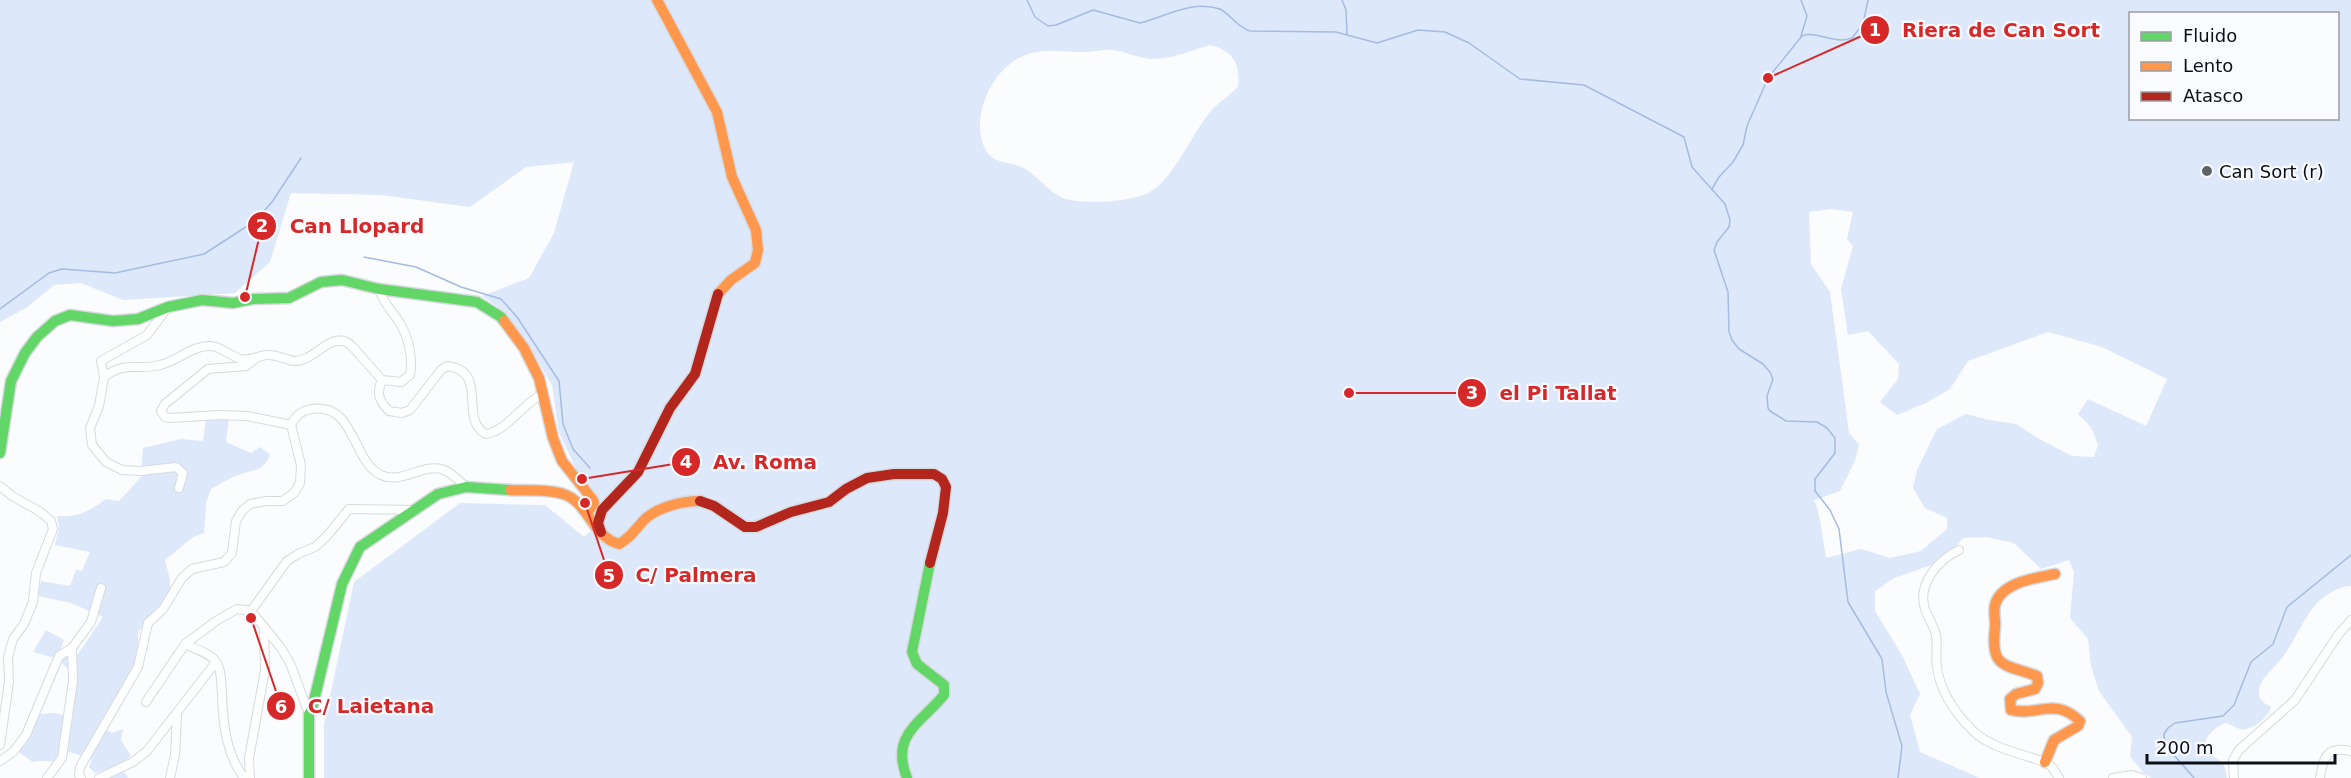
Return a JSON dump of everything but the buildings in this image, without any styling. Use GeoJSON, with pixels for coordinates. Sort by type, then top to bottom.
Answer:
{"type":"FeatureCollection","features":[{"type":"Feature","properties":{"kind":"street"},"geometry":{"type":"LineString","coordinates":[[309,714],[342,584],[352,568],[357,552],[365,543],[444,492],[466,487],[563,494],[591,508],[610,501],[638,472],[670,408],[694,375],[719,292],[731,280],[752,267],[758,257],[756,230],[732,177],[717,112],[657,0]]}},
{"type":"Feature","properties":{"kind":"street"},"geometry":{"type":"LineString","coordinates":[[0,453],[11,381],[25,353],[37,337],[55,321],[70,315],[113,321],[138,318],[168,307],[202,300],[233,303],[253,299],[289,298],[321,282],[332,280],[379,289],[477,302],[501,317],[524,348],[539,378],[557,451],[591,508],[602,535],[615,544],[622,544],[629,539],[642,521],[652,513],[688,501],[701,501],[714,506],[745,527],[756,527],[791,512],[829,502],[846,489],[867,478],[934,474],[942,479],[946,487],[943,513],[935,537],[916,632],[911,646],[912,656],[918,665],[944,685],[944,695],[905,737],[901,749],[903,771],[907,778]]}},
{"type":"Feature","properties":{"kind":"street"},"geometry":{"type":"LineString","coordinates":[[291,425],[247,416],[219,414],[169,418],[161,411],[165,404],[208,369],[246,366],[266,355],[293,361],[300,360],[338,339],[346,340],[382,380],[400,382],[410,375],[410,351],[402,328],[381,297],[379,289]]}},
{"type":"Feature","properties":{"kind":"street"},"geometry":{"type":"LineString","coordinates":[[168,307],[147,335],[101,361],[104,377],[99,406],[90,428],[92,445],[106,462],[122,470],[141,471],[176,467],[183,473],[179,488]]}},
{"type":"Feature","properties":{"kind":"street"},"geometry":{"type":"LineString","coordinates":[[104,377],[119,368],[162,365],[189,351],[210,346],[241,359],[254,360]]}},
{"type":"Feature","properties":{"kind":"street"},"geometry":{"type":"LineString","coordinates":[[382,380],[378,387],[379,400],[389,411],[402,413],[410,410],[441,370],[447,366],[460,369],[472,390],[475,426],[486,434],[498,430],[534,398],[543,394]]}},
{"type":"Feature","properties":{"kind":"street"},"geometry":{"type":"LineString","coordinates":[[81,778],[80,767],[138,668],[148,623],[163,609],[182,578],[192,569],[224,562],[232,553],[236,521],[242,511],[250,504],[282,501],[295,492],[300,483],[301,465],[291,425],[297,416],[307,410],[322,407],[341,418],[373,470],[381,476],[390,477],[433,468],[442,469],[466,487]]}},
{"type":"Feature","properties":{"kind":"street"},"geometry":{"type":"LineString","coordinates":[[0,486],[12,496],[39,511],[51,521],[53,529],[36,573],[33,602],[24,624],[13,639],[8,657],[9,682],[0,745]]}},
{"type":"Feature","properties":{"kind":"street"},"geometry":{"type":"LineString","coordinates":[[250,611],[286,561],[315,548],[349,509],[415,510]]}},
{"type":"Feature","properties":{"kind":"street"},"geometry":{"type":"LineString","coordinates":[[1959,550],[1950,554],[1935,568],[1925,592],[1925,609],[1936,637],[1936,665],[1944,693],[1975,732],[1989,742],[2045,762],[2052,767],[2059,778]]}},
{"type":"Feature","properties":{"kind":"street"},"geometry":{"type":"LineString","coordinates":[[2045,762],[2054,740],[2078,726],[2080,721],[2053,706],[2022,712],[2012,710],[2011,696],[2014,693],[2035,689],[2037,676],[2008,667],[1999,661],[1993,645],[1996,623],[1995,603],[2001,593],[2021,582],[2055,574]]}},
{"type":"Feature","properties":{"kind":"street"},"geometry":{"type":"LineString","coordinates":[[0,761],[13,752],[26,735],[59,656],[72,648],[91,622],[101,588]]}},
{"type":"Feature","properties":{"kind":"street"},"geometry":{"type":"LineString","coordinates":[[147,702],[185,644],[237,609],[250,611],[281,648],[290,663],[309,714],[309,778]]}},
{"type":"Feature","properties":{"kind":"street"},"geometry":{"type":"LineString","coordinates":[[2234,778],[2233,760],[2239,750],[2295,700],[2338,635],[2351,620]]}},
{"type":"Feature","properties":{"kind":"street"},"geometry":{"type":"LineString","coordinates":[[250,778],[249,758],[265,670],[264,627]]}},
{"type":"Feature","properties":{"kind":"street"},"geometry":{"type":"LineString","coordinates":[[185,644],[210,656],[216,662],[220,673],[224,731],[228,748],[244,778]]}},
{"type":"Feature","properties":{"kind":"street"},"geometry":{"type":"LineString","coordinates":[[47,778],[62,758],[72,681],[72,648]]}},
{"type":"Feature","properties":{"kind":"street"},"geometry":{"type":"LineString","coordinates":[[99,778],[123,767],[147,751],[178,714],[216,662]]}},
{"type":"Feature","properties":{"kind":"street"},"geometry":{"type":"LineString","coordinates":[[171,778],[178,714]]}},
{"type":"Feature","properties":{"kind":"street"},"geometry":{"type":"LineString","coordinates":[[2320,778],[2324,759],[2328,753],[2335,750],[2351,751]]}},
{"type":"Feature","properties":{"kind":"street"},"geometry":{"type":"LineString","coordinates":[[2113,778],[2132,775],[2142,778]]}},
{"type":"Feature","properties":{"kind":"shaded area"},"geometry":{"type":"Polygon","coordinates":[[[0,0],[2351,0],[2351,586],[2334,591],[2317,603],[2288,650],[2264,679],[2260,686],[2259,696],[2271,707],[2263,719],[2254,726],[2244,729],[2226,723],[2216,728],[2208,736],[2207,750],[2224,765],[2227,778],[2152,778],[2144,773],[2130,757],[2132,737],[2099,691],[2091,666],[2088,639],[2070,618],[2074,572],[2069,560],[2041,569],[2014,543],[1986,537],[1963,538],[1943,561],[1894,578],[1875,591],[1875,611],[1903,657],[1920,694],[1910,715],[1920,752],[1980,778],[324,778],[324,725],[354,582],[460,503],[545,505],[584,537],[603,520],[605,512],[580,477],[559,433],[552,385],[532,351],[498,307],[482,296],[529,278],[554,233],[574,162],[526,167],[470,207],[381,195],[291,193],[270,262],[235,293],[123,300],[81,283],[54,285],[26,308],[0,322],[0,0]],[[1210,45],[1160,59],[1110,50],[1044,51],[1019,58],[999,75],[985,99],[980,127],[987,152],[997,160],[1025,169],[1054,193],[1067,199],[1103,202],[1129,199],[1148,193],[1157,187],[1174,168],[1211,111],[1238,87],[1237,65],[1234,60],[1218,47],[1210,45]],[[1831,209],[1809,212],[1811,264],[1830,292],[1849,433],[1859,445],[1855,461],[1840,491],[1814,500],[1826,558],[1861,549],[1890,558],[1921,551],[1947,529],[1947,518],[1925,508],[1913,488],[1917,470],[1937,429],[1966,414],[2016,424],[2072,456],[2094,457],[2098,445],[2091,427],[2078,414],[2088,399],[2146,426],[2167,379],[2102,347],[2048,332],[1968,361],[1950,389],[1926,403],[1897,415],[1880,402],[1898,379],[1899,364],[1868,331],[1848,335],[1841,289],[1853,246],[1847,239],[1853,212],[1831,209]]]}},
{"type":"Feature","properties":{"kind":"shaded area"},"geometry":{"type":"Polygon","coordinates":[[[229,418],[226,442],[251,453],[260,447],[270,454],[262,466],[233,477],[211,489],[206,503],[204,533],[193,537],[165,560],[170,580],[170,594],[138,632],[138,659],[100,725],[112,733],[123,729],[121,740],[131,756],[119,764],[128,778],[106,778],[103,771],[95,773],[89,767],[92,759],[64,750],[55,761],[33,762],[17,751],[40,714],[54,713],[72,717],[77,670],[67,668],[58,659],[33,652],[46,630],[64,640],[60,651],[76,657],[103,617],[71,603],[38,596],[41,581],[70,586],[76,570],[82,571],[90,552],[55,545],[59,527],[57,516],[83,513],[106,499],[119,501],[141,477],[143,448],[181,439],[203,441],[206,419],[229,418]]]}},
{"type":"Feature","properties":{"kind":"waterway"},"geometry":{"type":"LineString","coordinates":[[1027,0],[1035,17],[1048,26],[1093,10],[1140,23],[1199,6],[1220,9],[1241,27],[1250,31],[1336,32],[1377,43],[1418,30],[1445,32],[1469,43],[1520,79],[1584,85],[1684,137],[1692,167],[1725,204],[1730,220],[1729,227],[1717,242],[1714,250],[1728,292],[1729,332],[1732,340],[1739,349],[1763,364],[1770,372],[1773,379],[1767,396],[1770,411],[1786,421],[1817,422],[1827,428],[1835,438],[1835,453],[1815,479],[1815,491],[1830,510],[1839,529],[1848,602],[1882,659],[1886,692],[1902,746],[1898,778]]}},
{"type":"Feature","properties":{"kind":"waterway"},"geometry":{"type":"LineString","coordinates":[[1342,0],[1346,10],[1347,34]]}},
{"type":"Feature","properties":{"kind":"waterway"},"geometry":{"type":"LineString","coordinates":[[1801,0],[1807,16],[1801,36]]}},
{"type":"Feature","properties":{"kind":"waterway"},"geometry":{"type":"LineString","coordinates":[[1712,189],[1743,145],[1747,126],[1768,78],[1802,36],[1813,35],[1838,40],[1852,38],[1863,24],[1868,0]]}},
{"type":"Feature","properties":{"kind":"waterway"},"geometry":{"type":"LineString","coordinates":[[0,309],[49,273],[62,269],[115,273],[204,254],[255,221],[272,202],[301,158]]}},
{"type":"Feature","properties":{"kind":"waterway"},"geometry":{"type":"LineString","coordinates":[[364,257],[416,267],[461,287],[501,299],[517,317],[559,381],[563,424],[573,449],[590,468]]}},
{"type":"Feature","properties":{"kind":"waterway"},"geometry":{"type":"LineString","coordinates":[[2194,778],[2165,745],[2164,734],[2168,728],[2175,723],[2223,716],[2234,705],[2251,662],[2273,644],[2287,607],[2351,555]]}},
{"type":"Feature","properties":{"kind":"traffic: fast"},"geometry":{"type":"LineString","coordinates":[[0,453],[11,381],[25,353],[37,337],[55,321],[70,315],[113,321],[138,319],[168,307],[202,300],[233,303],[253,299],[289,298],[321,282],[342,280],[379,289],[477,302],[504,321]]}},
{"type":"Feature","properties":{"kind":"traffic: fast"},"geometry":{"type":"LineString","coordinates":[[309,778],[309,714],[342,584],[360,547],[438,494],[466,487],[510,490]]}},
{"type":"Feature","properties":{"kind":"traffic: fast"},"geometry":{"type":"LineString","coordinates":[[907,778],[902,751],[905,740],[910,731],[944,695],[944,685],[917,664],[912,652],[930,563]]}},
{"type":"Feature","properties":{"kind":"traffic: slow"},"geometry":{"type":"LineString","coordinates":[[657,0],[717,112],[732,177],[756,230],[758,250],[755,263],[731,280],[718,294]]}},
{"type":"Feature","properties":{"kind":"traffic: slow"},"geometry":{"type":"LineString","coordinates":[[504,321],[524,348],[539,378],[553,438],[562,461],[593,500],[594,503],[587,513]]}},
{"type":"Feature","properties":{"kind":"traffic: slow"},"geometry":{"type":"LineString","coordinates":[[510,490],[550,491],[563,494],[585,511],[602,534],[619,544],[654,512],[685,502],[700,501]]}},
{"type":"Feature","properties":{"kind":"traffic: slow"},"geometry":{"type":"LineString","coordinates":[[2045,762],[2054,740],[2078,726],[2080,721],[2071,714],[2054,708],[2029,711],[2011,710],[2010,699],[2016,694],[2035,689],[2038,683],[2037,676],[2008,666],[1998,658],[1994,641],[1994,611],[1999,597],[2012,586],[2055,574]]}},
{"type":"Feature","properties":{"kind":"traffic: jam"},"geometry":{"type":"LineString","coordinates":[[601,532],[598,523],[602,510],[638,472],[670,408],[695,374],[718,294]]}},
{"type":"Feature","properties":{"kind":"traffic: jam"},"geometry":{"type":"LineString","coordinates":[[700,501],[714,506],[745,527],[756,527],[791,512],[829,502],[846,489],[867,478],[894,474],[934,474],[942,479],[946,487],[943,513],[930,563]]}},
{"type":"Feature","properties":{"kind":"place","name":"Riera de Can Sort"},"geometry":{"type":"Point","coordinates":[1768,78]}},
{"type":"Feature","properties":{"kind":"place","name":"Can Sort (r)"},"geometry":{"type":"Point","coordinates":[2207,171]}},
{"type":"Feature","properties":{"kind":"place","name":"Can Llopard"},"geometry":{"type":"Point","coordinates":[245,297]}},
{"type":"Feature","properties":{"kind":"place","name":"el Pi Tallat"},"geometry":{"type":"Point","coordinates":[1349,393]}},
{"type":"Feature","properties":{"kind":"place","name":"Av. Roma"},"geometry":{"type":"Point","coordinates":[582,479]}},
{"type":"Feature","properties":{"kind":"place","name":"C/ Palmera"},"geometry":{"type":"Point","coordinates":[585,503]}},
{"type":"Feature","properties":{"kind":"place","name":"C/ Laietana"},"geometry":{"type":"Point","coordinates":[251,618]}}]}
